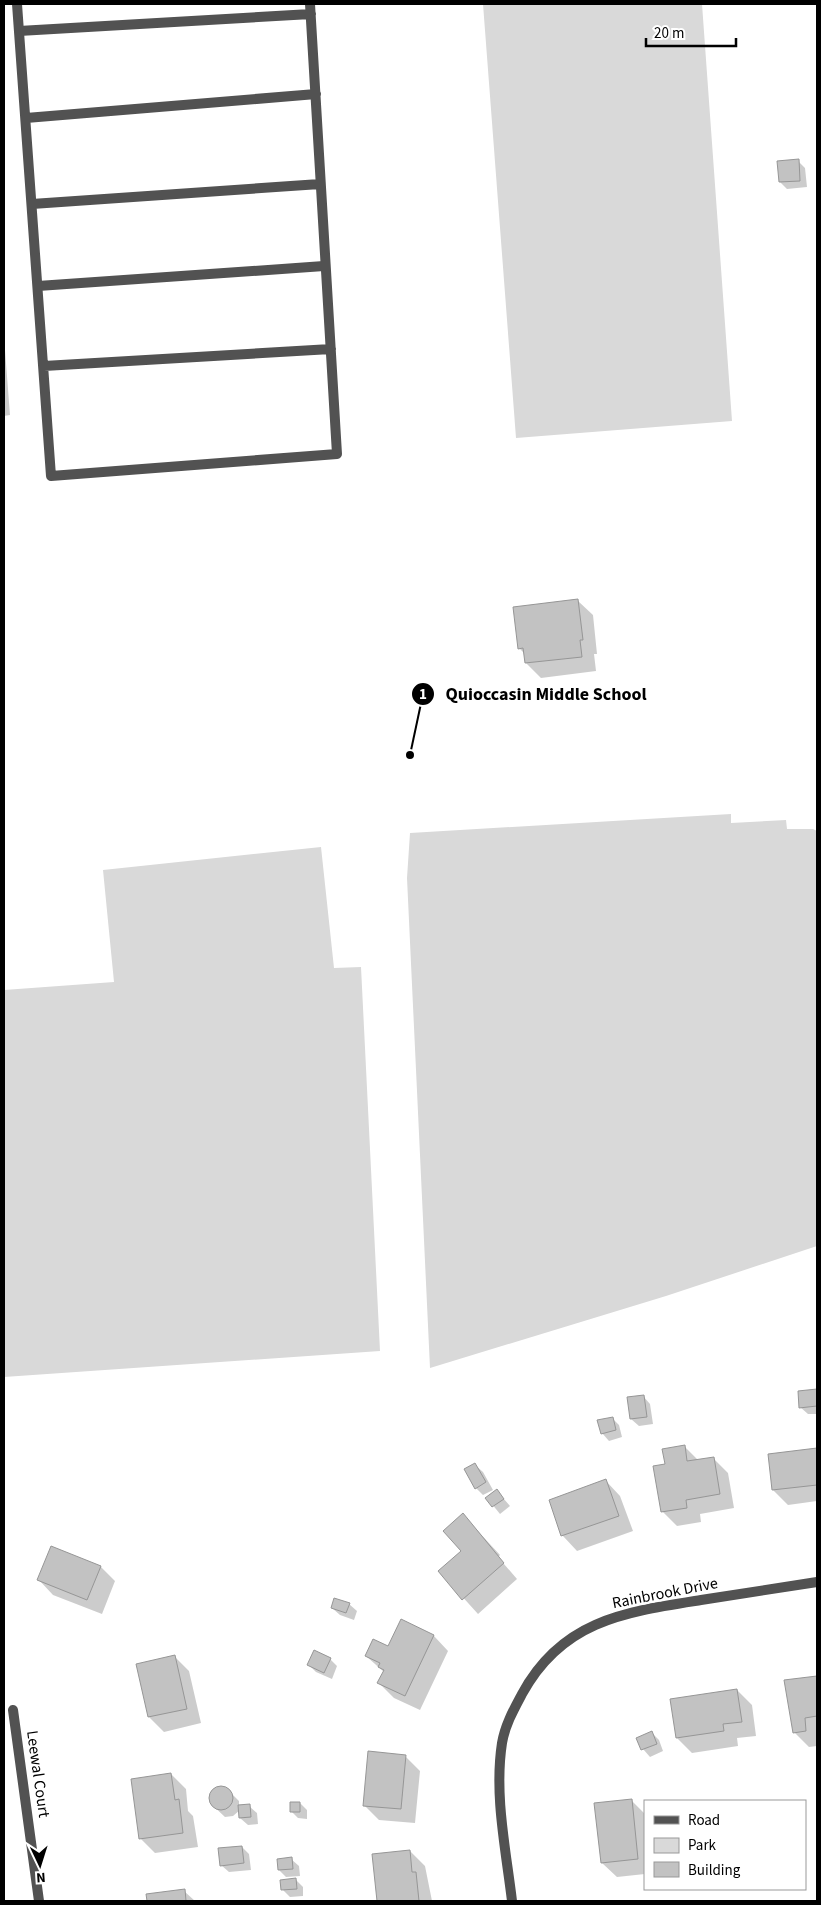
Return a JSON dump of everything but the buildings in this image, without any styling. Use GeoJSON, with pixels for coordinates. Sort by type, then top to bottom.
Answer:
{"type":"FeatureCollection","features":[{"type":"Feature","properties":{"kind":"street"},"geometry":{"type":"LineString","coordinates":[[17,4],[51,476],[337,454],[324,266],[310,9],[19,31]]}},
{"type":"Feature","properties":{"kind":"street"},"geometry":{"type":"LineString","coordinates":[[26,118],[316,94]]}},
{"type":"Feature","properties":{"kind":"street"},"geometry":{"type":"LineString","coordinates":[[32,204],[320,184]]}},
{"type":"Feature","properties":{"kind":"street"},"geometry":{"type":"LineString","coordinates":[[38,286],[324,266]]}},
{"type":"Feature","properties":{"kind":"street"},"geometry":{"type":"LineString","coordinates":[[44,366],[331,349]]}},
{"type":"Feature","properties":{"kind":"street","name":"Rainbrook Drive"},"geometry":{"type":"LineString","coordinates":[[512,1901],[499,1782],[502,1741],[511,1713],[532,1676],[555,1649],[594,1623],[638,1610],[817,1582]]}},
{"type":"Feature","properties":{"kind":"street","name":"Leewal Court"},"geometry":{"type":"LineString","coordinates":[[13,1710],[39,1901]]}},
{"type":"Feature","properties":{"kind":"green space"},"geometry":{"type":"Polygon","coordinates":[[[483,4],[702,4],[732,421],[516,438],[483,4]]]}},
{"type":"Feature","properties":{"kind":"green space"},"geometry":{"type":"Polygon","coordinates":[[[731,814],[731,823],[786,820],[787,829],[813,829],[817,831],[817,1246],[666,1296],[430,1368],[407,878],[410,833],[731,814]]]}},
{"type":"Feature","properties":{"kind":"green space"},"geometry":{"type":"Polygon","coordinates":[[[321,847],[334,968],[361,967],[380,1351],[4,1377],[4,990],[114,982],[103,870],[321,847]]]}},
{"type":"Feature","properties":{"kind":"place","name":"Quioccasin Middle School"},"geometry":{"type":"Point","coordinates":[410,755]}}]}
